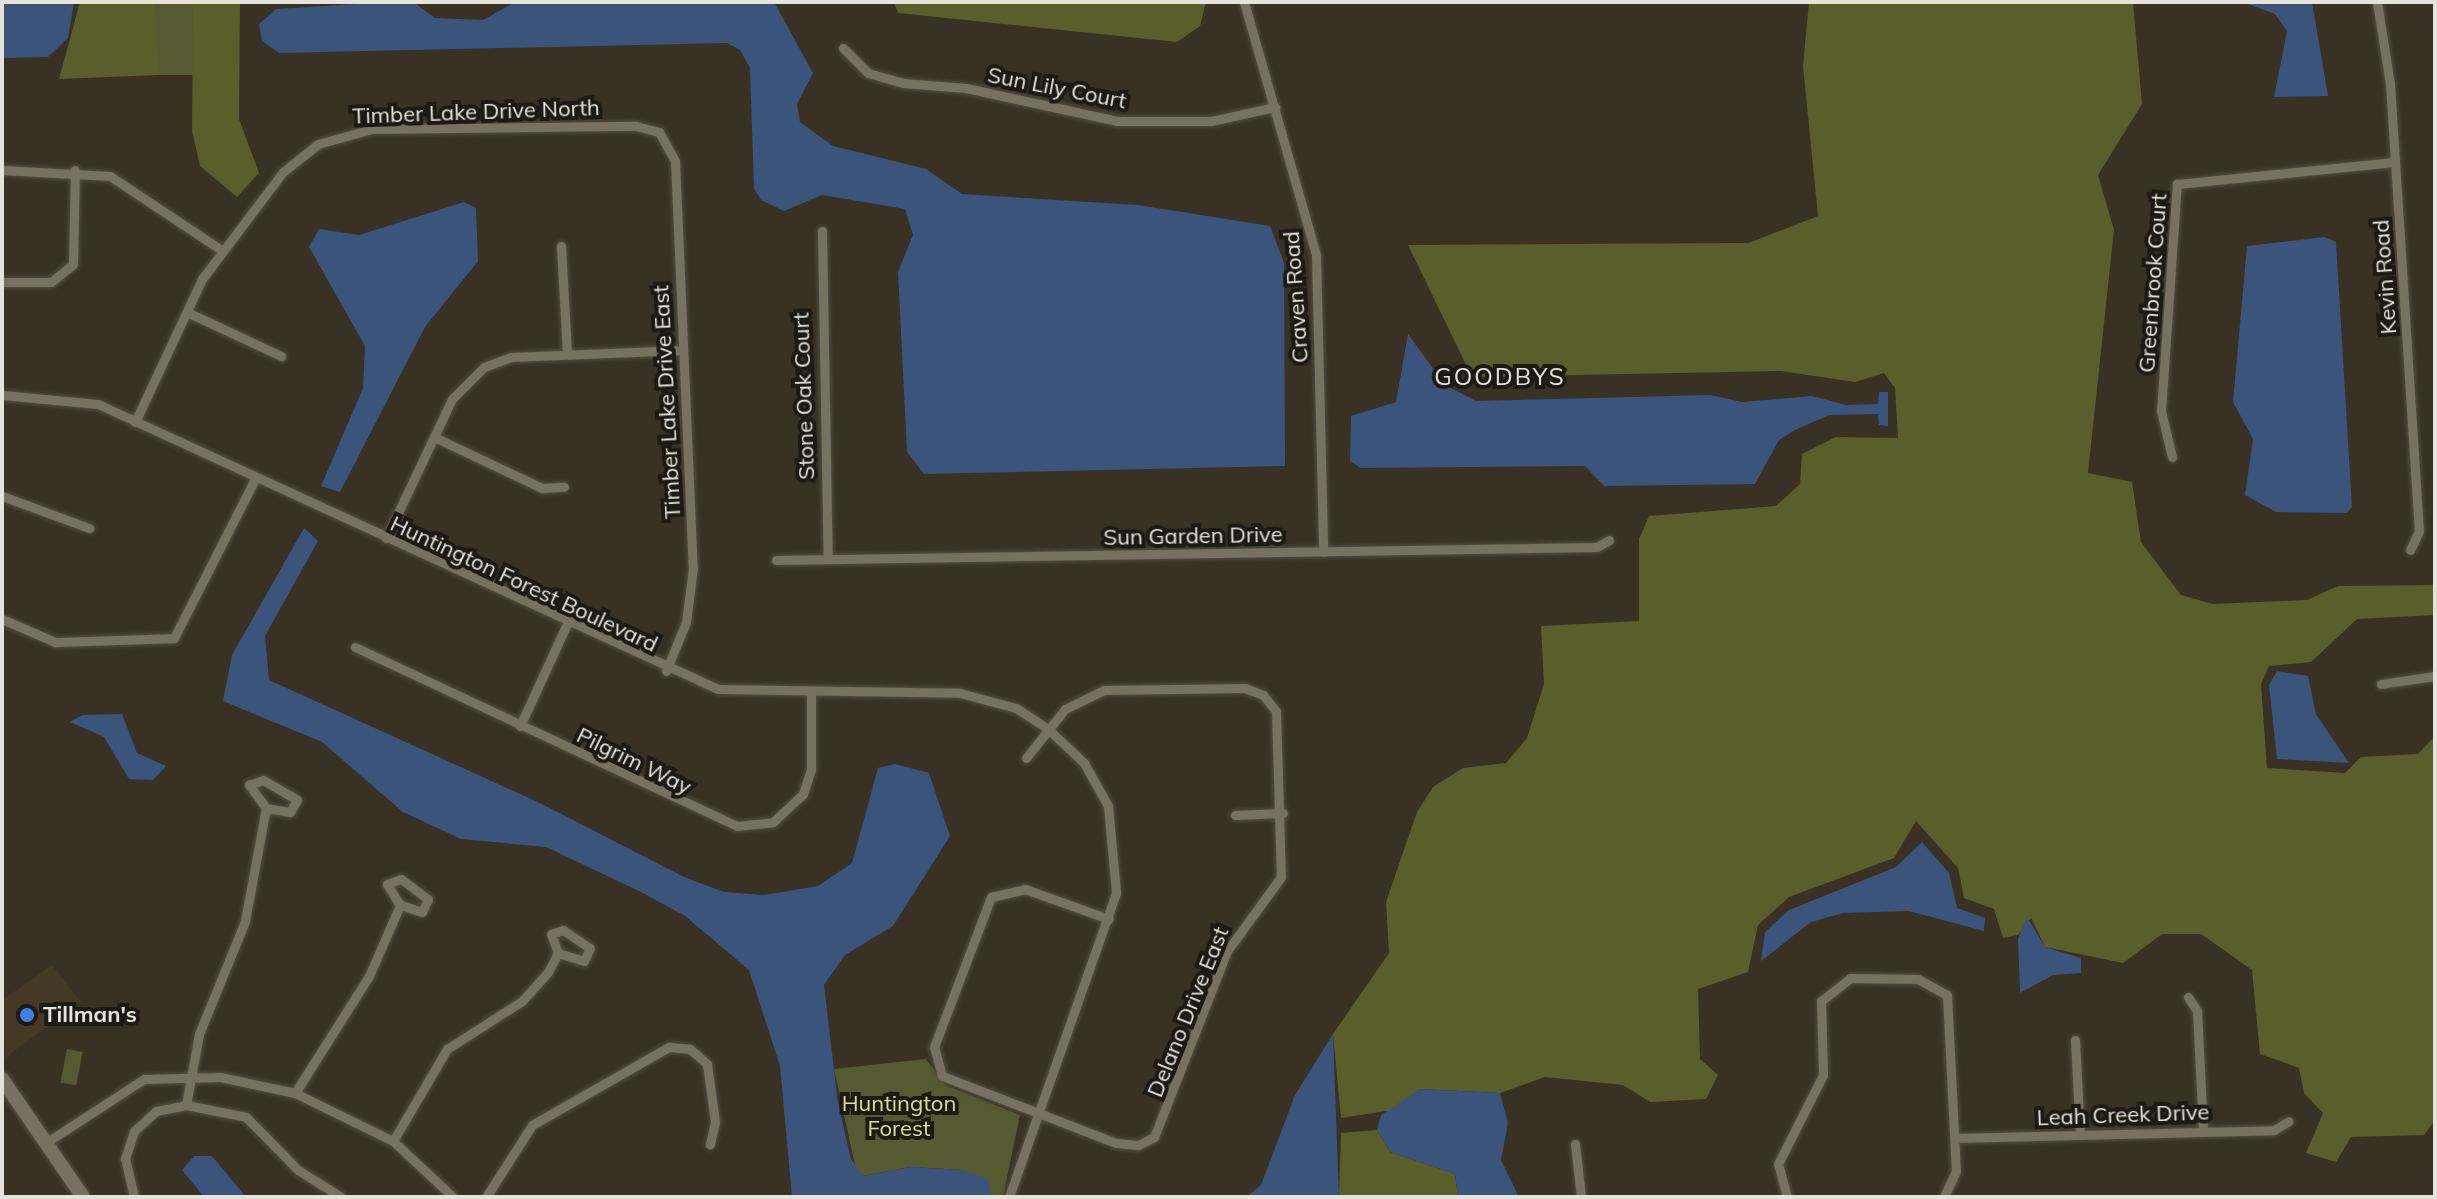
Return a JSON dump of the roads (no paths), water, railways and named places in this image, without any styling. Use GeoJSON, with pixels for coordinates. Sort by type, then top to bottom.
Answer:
{"type":"FeatureCollection","features":[{"type":"Feature","properties":{"kind":"main road"},"geometry":{"type":"LineString","coordinates":[[2,1079],[83,1197]]}},
{"type":"Feature","properties":{"kind":"street","name":"Craven Road"},"geometry":{"type":"LineString","coordinates":[[1244,2],[1316,255],[1323,552]]}},
{"type":"Feature","properties":{"kind":"street","name":"Kevin Road"},"geometry":{"type":"LineString","coordinates":[[2377,2],[2395,162],[2419,531],[2410,550]]}},
{"type":"Feature","properties":{"kind":"street","name":"Sun Lily Court"},"geometry":{"type":"LineString","coordinates":[[843,48],[868,73],[903,83],[966,88],[1117,121],[1211,121],[1275,107]]}},
{"type":"Feature","properties":{"kind":"street","name":"Timber Lake Drive North"},"geometry":{"type":"LineString","coordinates":[[135,422],[187,312],[223,251],[267,192],[310,148],[359,130],[636,126],[659,132]]}},
{"type":"Feature","properties":{"kind":"street","name":"Timber Lake Drive East"},"geometry":{"type":"LineString","coordinates":[[659,132],[675,161],[692,580],[686,622],[666,671]]}},
{"type":"Feature","properties":{"kind":"street","name":"Greenbrook Court"},"geometry":{"type":"LineString","coordinates":[[2172,457],[2161,411],[2177,184],[2395,162]]}},
{"type":"Feature","properties":{"kind":"street"},"geometry":{"type":"LineString","coordinates":[[2,170],[75,170],[127,183],[223,251]]}},
{"type":"Feature","properties":{"kind":"street"},"geometry":{"type":"LineString","coordinates":[[2,282],[51,282],[73,264],[75,170]]}},
{"type":"Feature","properties":{"kind":"street","name":"Stone Oak Court"},"geometry":{"type":"LineString","coordinates":[[822,231],[828,559]]}},
{"type":"Feature","properties":{"kind":"street"},"geometry":{"type":"LineString","coordinates":[[561,246],[567,354]]}},
{"type":"Feature","properties":{"kind":"street"},"geometry":{"type":"LineString","coordinates":[[187,312],[281,356]]}},
{"type":"Feature","properties":{"kind":"street"},"geometry":{"type":"LineString","coordinates":[[386,538],[452,399],[484,367],[567,354],[683,350]]}},
{"type":"Feature","properties":{"kind":"street","name":"Huntington Forest Boulevard"},"geometry":{"type":"LineString","coordinates":[[2,395],[76,397],[386,538],[666,671],[732,692],[969,695],[1016,708],[1048,729],[1084,763],[1108,806],[1118,866],[1109,919],[1009,1197]]}},
{"type":"Feature","properties":{"kind":"street"},"geometry":{"type":"LineString","coordinates":[[434,437],[542,488],[564,487]]}},
{"type":"Feature","properties":{"kind":"street"},"geometry":{"type":"LineString","coordinates":[[2,619],[55,642],[174,638],[255,479]]}},
{"type":"Feature","properties":{"kind":"street"},"geometry":{"type":"LineString","coordinates":[[2,496],[89,528]]}},
{"type":"Feature","properties":{"kind":"street","name":"Sun Garden Drive"},"geometry":{"type":"LineString","coordinates":[[776,560],[1597,547],[1609,540]]}},
{"type":"Feature","properties":{"kind":"street"},"geometry":{"type":"LineString","coordinates":[[520,726],[567,624]]}},
{"type":"Feature","properties":{"kind":"street","name":"Pilgrim Way"},"geometry":{"type":"LineString","coordinates":[[355,647],[725,823],[749,827],[785,815],[808,785],[811,695]]}},
{"type":"Feature","properties":{"kind":"street"},"geometry":{"type":"LineString","coordinates":[[2381,684],[2435,676]]}},
{"type":"Feature","properties":{"kind":"street","name":"Delano Drive East"},"geometry":{"type":"LineString","coordinates":[[1037,1114],[1127,1146],[1146,1142],[1162,1125],[1227,951],[1277,887],[1283,813],[1278,719],[1263,695],[1245,688],[1104,690],[1075,700],[1048,729]]}},
{"type":"Feature","properties":{"kind":"street"},"geometry":{"type":"LineString","coordinates":[[1026,758],[1048,729]]}},
{"type":"Feature","properties":{"kind":"street"},"geometry":{"type":"LineString","coordinates":[[256,780],[297,800],[290,812],[266,808],[249,793],[256,780]]}},
{"type":"Feature","properties":{"kind":"street"},"geometry":{"type":"LineString","coordinates":[[186,1105],[190,1074],[214,990],[245,921],[266,808]]}},
{"type":"Feature","properties":{"kind":"street"},"geometry":{"type":"LineString","coordinates":[[1235,815],[1283,813]]}},
{"type":"Feature","properties":{"kind":"street"},"geometry":{"type":"LineString","coordinates":[[393,880],[428,899],[422,912],[400,905],[386,891],[393,880]]}},
{"type":"Feature","properties":{"kind":"street"},"geometry":{"type":"LineString","coordinates":[[1037,1114],[949,1081],[934,1059],[985,906],[1014,887],[1109,919]]}},
{"type":"Feature","properties":{"kind":"street"},"geometry":{"type":"LineString","coordinates":[[295,1093],[369,976],[400,905]]}},
{"type":"Feature","properties":{"kind":"street"},"geometry":{"type":"LineString","coordinates":[[393,1141],[447,1049],[522,1001],[558,953]]}},
{"type":"Feature","properties":{"kind":"street"},"geometry":{"type":"LineString","coordinates":[[1786,1196],[1778,1164],[1823,1075],[1821,1001],[1850,978],[1930,981],[1951,1007],[1955,1138],[1947,1194]]}},
{"type":"Feature","properties":{"kind":"street"},"geometry":{"type":"LineString","coordinates":[[2188,997],[2197,1011],[2203,1131]]}},
{"type":"Feature","properties":{"kind":"street"},"geometry":{"type":"LineString","coordinates":[[2075,1040],[2080,1135]]}},
{"type":"Feature","properties":{"kind":"street"},"geometry":{"type":"LineString","coordinates":[[486,1197],[544,1116],[658,1052],[683,1047],[711,1073],[710,1144]]}},
{"type":"Feature","properties":{"kind":"street"},"geometry":{"type":"LineString","coordinates":[[47,1142],[135,1082],[190,1074],[295,1093],[393,1141],[453,1197]]}},
{"type":"Feature","properties":{"kind":"street"},"geometry":{"type":"LineString","coordinates":[[134,1197],[125,1159],[134,1131],[156,1111],[186,1105],[246,1117],[298,1170],[341,1197]]}},
{"type":"Feature","properties":{"kind":"street","name":"Leah Creek Drive"},"geometry":{"type":"LineString","coordinates":[[1955,1138],[2274,1130],[2289,1121]]}},
{"type":"Feature","properties":{"kind":"street"},"geometry":{"type":"LineString","coordinates":[[1575,1144],[1581,1197]]}},
{"type":"Feature","properties":{"kind":"water"},"geometry":{"type":"Polygon","coordinates":[[[2,2],[74,2],[68,38],[48,57],[2,58],[2,2]]]}},
{"type":"Feature","properties":{"kind":"water"},"geometry":{"type":"Polygon","coordinates":[[[388,2],[416,4],[435,18],[483,20],[515,2],[774,2],[813,73],[797,104],[800,122],[833,146],[926,169],[962,194],[1138,205],[1270,226],[1284,263],[1285,466],[924,474],[907,452],[898,272],[913,235],[905,209],[822,195],[784,211],[761,200],[754,188],[750,68],[740,50],[727,43],[279,53],[262,41],[259,24],[276,9],[388,2]]]}},
{"type":"Feature","properties":{"kind":"water"},"geometry":{"type":"Polygon","coordinates":[[[2242,2],[2312,2],[2328,96],[2274,97],[2287,31],[2275,14],[2242,2]]]}},
{"type":"Feature","properties":{"kind":"water"},"geometry":{"type":"Polygon","coordinates":[[[464,202],[476,208],[478,261],[425,327],[340,492],[321,486],[363,388],[365,346],[309,247],[319,229],[359,235],[464,202]]]}},
{"type":"Feature","properties":{"kind":"water"},"geometry":{"type":"Polygon","coordinates":[[[2325,237],[2336,242],[2352,507],[2347,513],[2276,512],[2245,495],[2253,439],[2233,402],[2247,246],[2325,237]]]}},
{"type":"Feature","properties":{"kind":"water"},"geometry":{"type":"Polygon","coordinates":[[[1408,334],[1445,385],[1476,401],[1711,395],[1742,402],[1812,396],[1846,405],[1878,404],[1879,392],[1888,392],[1888,426],[1879,425],[1878,414],[1829,415],[1779,440],[1755,484],[1604,486],[1585,466],[1361,468],[1350,461],[1351,416],[1396,402],[1408,334]]]}},
{"type":"Feature","properties":{"kind":"water"},"geometry":{"type":"Polygon","coordinates":[[[304,528],[318,541],[265,636],[269,680],[540,803],[684,877],[724,892],[764,895],[818,886],[852,863],[878,768],[895,764],[929,773],[950,836],[893,926],[845,955],[824,985],[838,1103],[851,1159],[863,1176],[911,1167],[962,1170],[988,1179],[991,1197],[792,1197],[780,1066],[749,970],[685,916],[639,891],[546,847],[461,839],[403,812],[322,742],[223,701],[232,655],[304,528]]]}},
{"type":"Feature","properties":{"kind":"water"},"geometry":{"type":"Polygon","coordinates":[[[2277,671],[2308,676],[2316,714],[2349,763],[2277,759],[2269,685],[2277,671]]]}},
{"type":"Feature","properties":{"kind":"water"},"geometry":{"type":"Polygon","coordinates":[[[122,714],[137,753],[166,766],[153,780],[129,779],[104,737],[70,722],[82,715],[122,714]]]}},
{"type":"Feature","properties":{"kind":"water"},"geometry":{"type":"Polygon","coordinates":[[[1922,842],[1949,873],[1957,908],[1985,918],[1984,931],[1909,911],[1843,913],[1811,922],[1761,961],[1765,932],[1789,910],[1896,867],[1922,842]]]}},
{"type":"Feature","properties":{"kind":"water"},"geometry":{"type":"Polygon","coordinates":[[[2027,917],[2045,947],[2081,958],[2081,973],[2053,975],[2020,993],[2018,939],[2027,917]]]}},
{"type":"Feature","properties":{"kind":"water"},"geometry":{"type":"Polygon","coordinates":[[[1333,1034],[1339,1197],[1246,1197],[1261,1185],[1295,1095],[1333,1034]]]}},
{"type":"Feature","properties":{"kind":"water"},"geometry":{"type":"Polygon","coordinates":[[[1420,1089],[1500,1093],[1508,1123],[1501,1160],[1519,1197],[1458,1197],[1455,1174],[1390,1152],[1377,1130],[1381,1115],[1420,1089]]]}},
{"type":"Feature","properties":{"kind":"water"},"geometry":{"type":"Polygon","coordinates":[[[194,1156],[212,1156],[246,1197],[204,1197],[182,1170],[194,1156]]]}},
{"type":"Feature","properties":{"kind":"place","name":"Tillman's"},"geometry":{"type":"Point","coordinates":[27,1015]}},
{"type":"Feature","properties":{"kind":"district","name":"GOODBYS"},"geometry":{"type":"Point","coordinates":[1500,377]}},
{"type":"Feature","properties":{"kind":"park label","name":"Huntington Forest"},"geometry":{"type":"Point","coordinates":[899,1116]}}]}
